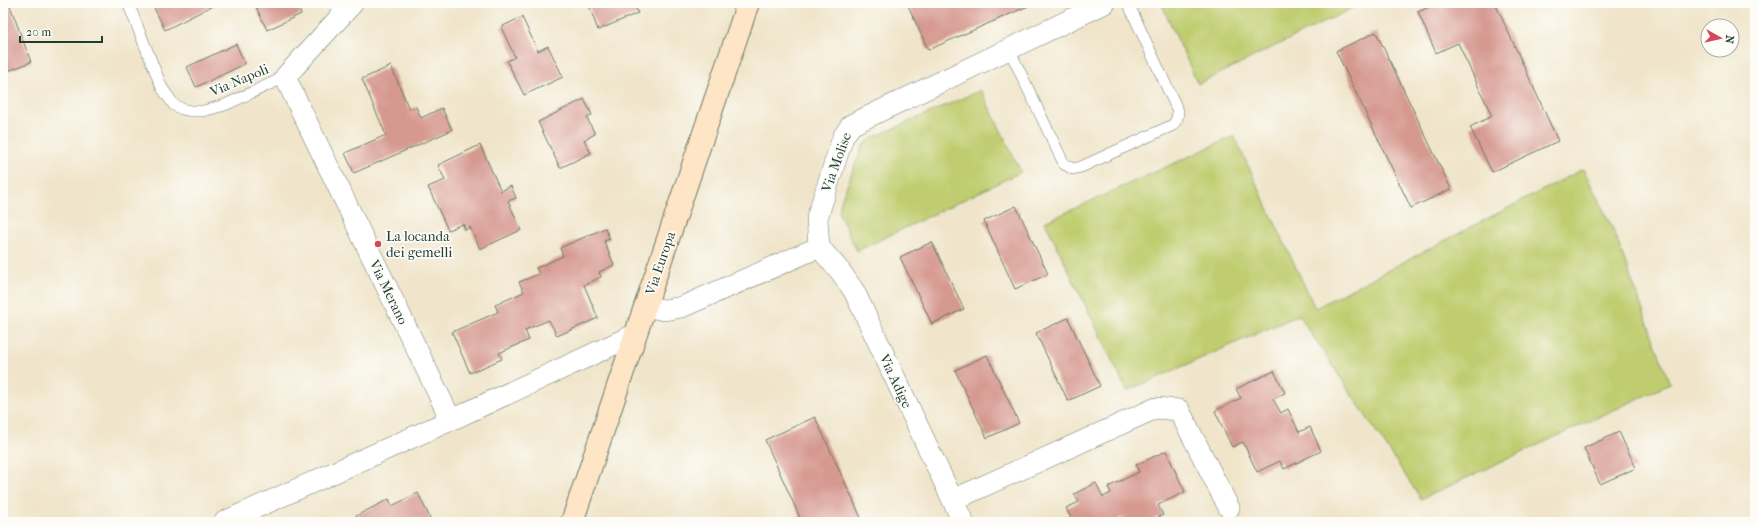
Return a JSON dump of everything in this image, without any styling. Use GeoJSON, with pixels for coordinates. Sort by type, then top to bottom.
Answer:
{"type":"FeatureCollection","features":[{"type":"Feature","properties":{"kind":"street"},"geometry":{"type":"LineString","coordinates":[[285,76],[353,3]]}},
{"type":"Feature","properties":{"kind":"street","name":"Via Europa"},"geometry":{"type":"LineString","coordinates":[[572,522],[748,3]]}},
{"type":"Feature","properties":{"kind":"street","name":"Via Molise"},"geometry":{"type":"LineString","coordinates":[[819,247],[817,218],[843,137],[851,124],[1105,3]]}},
{"type":"Feature","properties":{"kind":"street","name":"Via Merano"},"geometry":{"type":"LineString","coordinates":[[285,76],[451,420]]}},
{"type":"Feature","properties":{"kind":"street"},"geometry":{"type":"LineString","coordinates":[[645,306],[664,310],[682,307],[819,247]]}},
{"type":"Feature","properties":{"kind":"street","name":"Via Adige"},"geometry":{"type":"LineString","coordinates":[[819,247],[840,271],[854,291],[963,522]]}},
{"type":"Feature","properties":{"kind":"street"},"geometry":{"type":"LineString","coordinates":[[224,522],[451,420],[636,334]]}},
{"type":"Feature","properties":{"kind":"street"},"geometry":{"type":"LineString","coordinates":[[953,500],[1156,408],[1179,410],[1229,508]]}},
{"type":"Feature","properties":{"kind":"lane","name":"Via Napoli"},"geometry":{"type":"LineString","coordinates":[[128,3],[162,88],[174,105],[182,109],[191,111],[203,110],[225,105],[285,76]]}},
{"type":"Feature","properties":{"kind":"lane"},"geometry":{"type":"LineString","coordinates":[[1008,49],[1064,164],[1073,169],[1081,167],[1173,125],[1177,119],[1178,111],[1128,3]]}},
{"type":"Feature","properties":{"kind":"green space"},"geometry":{"type":"Polygon","coordinates":[[[1161,3],[1363,3],[1198,84],[1161,3]]]}},
{"type":"Feature","properties":{"kind":"green space"},"geometry":{"type":"Polygon","coordinates":[[[981,90],[1021,172],[857,251],[839,214],[841,201],[862,147],[872,138],[981,90]]]}},
{"type":"Feature","properties":{"kind":"green space"},"geometry":{"type":"Polygon","coordinates":[[[1234,136],[1315,308],[1583,169],[1613,229],[1670,384],[1421,499],[1299,315],[1127,391],[1045,222],[1234,136]]]}},
{"type":"Feature","properties":{"kind":"building"},"geometry":{"type":"Polygon","coordinates":[[[3,3],[9,3],[31,62],[3,73],[3,3]]]}},
{"type":"Feature","properties":{"kind":"building"},"geometry":{"type":"Polygon","coordinates":[[[218,3],[165,30],[152,4],[218,3]]]}},
{"type":"Feature","properties":{"kind":"building"},"geometry":{"type":"Polygon","coordinates":[[[254,3],[296,3],[301,14],[267,30],[254,3]]]}},
{"type":"Feature","properties":{"kind":"building"},"geometry":{"type":"Polygon","coordinates":[[[588,3],[634,3],[638,13],[598,30],[588,3]]]}},
{"type":"Feature","properties":{"kind":"building"},"geometry":{"type":"Polygon","coordinates":[[[907,3],[1035,3],[928,50],[907,3]]]}},
{"type":"Feature","properties":{"kind":"building"},"geometry":{"type":"Polygon","coordinates":[[[1438,3],[1495,3],[1558,141],[1492,172],[1470,127],[1492,116],[1458,43],[1436,53],[1418,12],[1438,3]]]}},
{"type":"Feature","properties":{"kind":"building"},"geometry":{"type":"Polygon","coordinates":[[[522,17],[538,51],[548,46],[563,77],[524,95],[507,61],[515,57],[501,27],[522,17]]]}},
{"type":"Feature","properties":{"kind":"building"},"geometry":{"type":"Polygon","coordinates":[[[1376,32],[1451,189],[1411,208],[1336,51],[1376,32]]]}},
{"type":"Feature","properties":{"kind":"building"},"geometry":{"type":"Polygon","coordinates":[[[236,44],[245,64],[196,87],[187,67],[236,44]]]}},
{"type":"Feature","properties":{"kind":"building"},"geometry":{"type":"Polygon","coordinates":[[[391,66],[409,109],[416,107],[421,118],[442,108],[452,130],[354,173],[345,153],[386,135],[362,79],[391,66]]]}},
{"type":"Feature","properties":{"kind":"building"},"geometry":{"type":"Polygon","coordinates":[[[584,99],[592,115],[587,118],[595,134],[584,140],[591,153],[560,168],[538,122],[584,99]]]}},
{"type":"Feature","properties":{"kind":"building"},"geometry":{"type":"Polygon","coordinates":[[[480,145],[501,191],[511,186],[516,198],[508,201],[521,230],[480,249],[470,227],[465,230],[463,224],[448,230],[428,187],[445,180],[438,165],[480,145]]]}},
{"type":"Feature","properties":{"kind":"building"},"geometry":{"type":"Polygon","coordinates":[[[1016,206],[1048,274],[1015,289],[984,221],[1016,206]]]}},
{"type":"Feature","properties":{"kind":"building"},"geometry":{"type":"Polygon","coordinates":[[[605,228],[610,239],[604,241],[614,265],[599,272],[601,277],[584,285],[598,318],[557,336],[549,320],[525,330],[529,340],[499,353],[502,359],[470,373],[452,332],[498,312],[495,305],[524,292],[519,282],[539,274],[536,268],[563,256],[560,248],[605,228]]]}},
{"type":"Feature","properties":{"kind":"building"},"geometry":{"type":"Polygon","coordinates":[[[932,242],[964,309],[932,324],[900,257],[932,242]]]}},
{"type":"Feature","properties":{"kind":"building"},"geometry":{"type":"Polygon","coordinates":[[[1068,318],[1100,386],[1068,401],[1036,333],[1068,318]]]}},
{"type":"Feature","properties":{"kind":"building"},"geometry":{"type":"Polygon","coordinates":[[[987,355],[1019,423],[987,438],[955,370],[987,355]]]}},
{"type":"Feature","properties":{"kind":"building"},"geometry":{"type":"Polygon","coordinates":[[[1274,371],[1285,393],[1273,399],[1281,413],[1288,409],[1299,432],[1310,427],[1321,451],[1284,469],[1280,461],[1257,472],[1243,442],[1232,447],[1215,411],[1241,398],[1236,389],[1274,371]]]}},
{"type":"Feature","properties":{"kind":"building"},"geometry":{"type":"Polygon","coordinates":[[[815,417],[863,522],[802,522],[765,440],[815,417]]]}},
{"type":"Feature","properties":{"kind":"building"},"geometry":{"type":"Polygon","coordinates":[[[1619,432],[1636,468],[1600,484],[1584,448],[1619,432]]]}},
{"type":"Feature","properties":{"kind":"building"},"geometry":{"type":"Polygon","coordinates":[[[1166,451],[1185,492],[1158,505],[1163,515],[1148,522],[1124,522],[1122,518],[1113,522],[1073,522],[1066,508],[1079,502],[1074,494],[1096,483],[1103,497],[1111,493],[1108,487],[1139,472],[1136,465],[1166,451]]]}},
{"type":"Feature","properties":{"kind":"building"},"geometry":{"type":"Polygon","coordinates":[[[418,493],[432,522],[359,522],[356,516],[389,499],[392,506],[418,493]]]}},
{"type":"Feature","properties":{"kind":"place","name":"La locanda dei gemelli"},"geometry":{"type":"Point","coordinates":[378,244]}}]}
